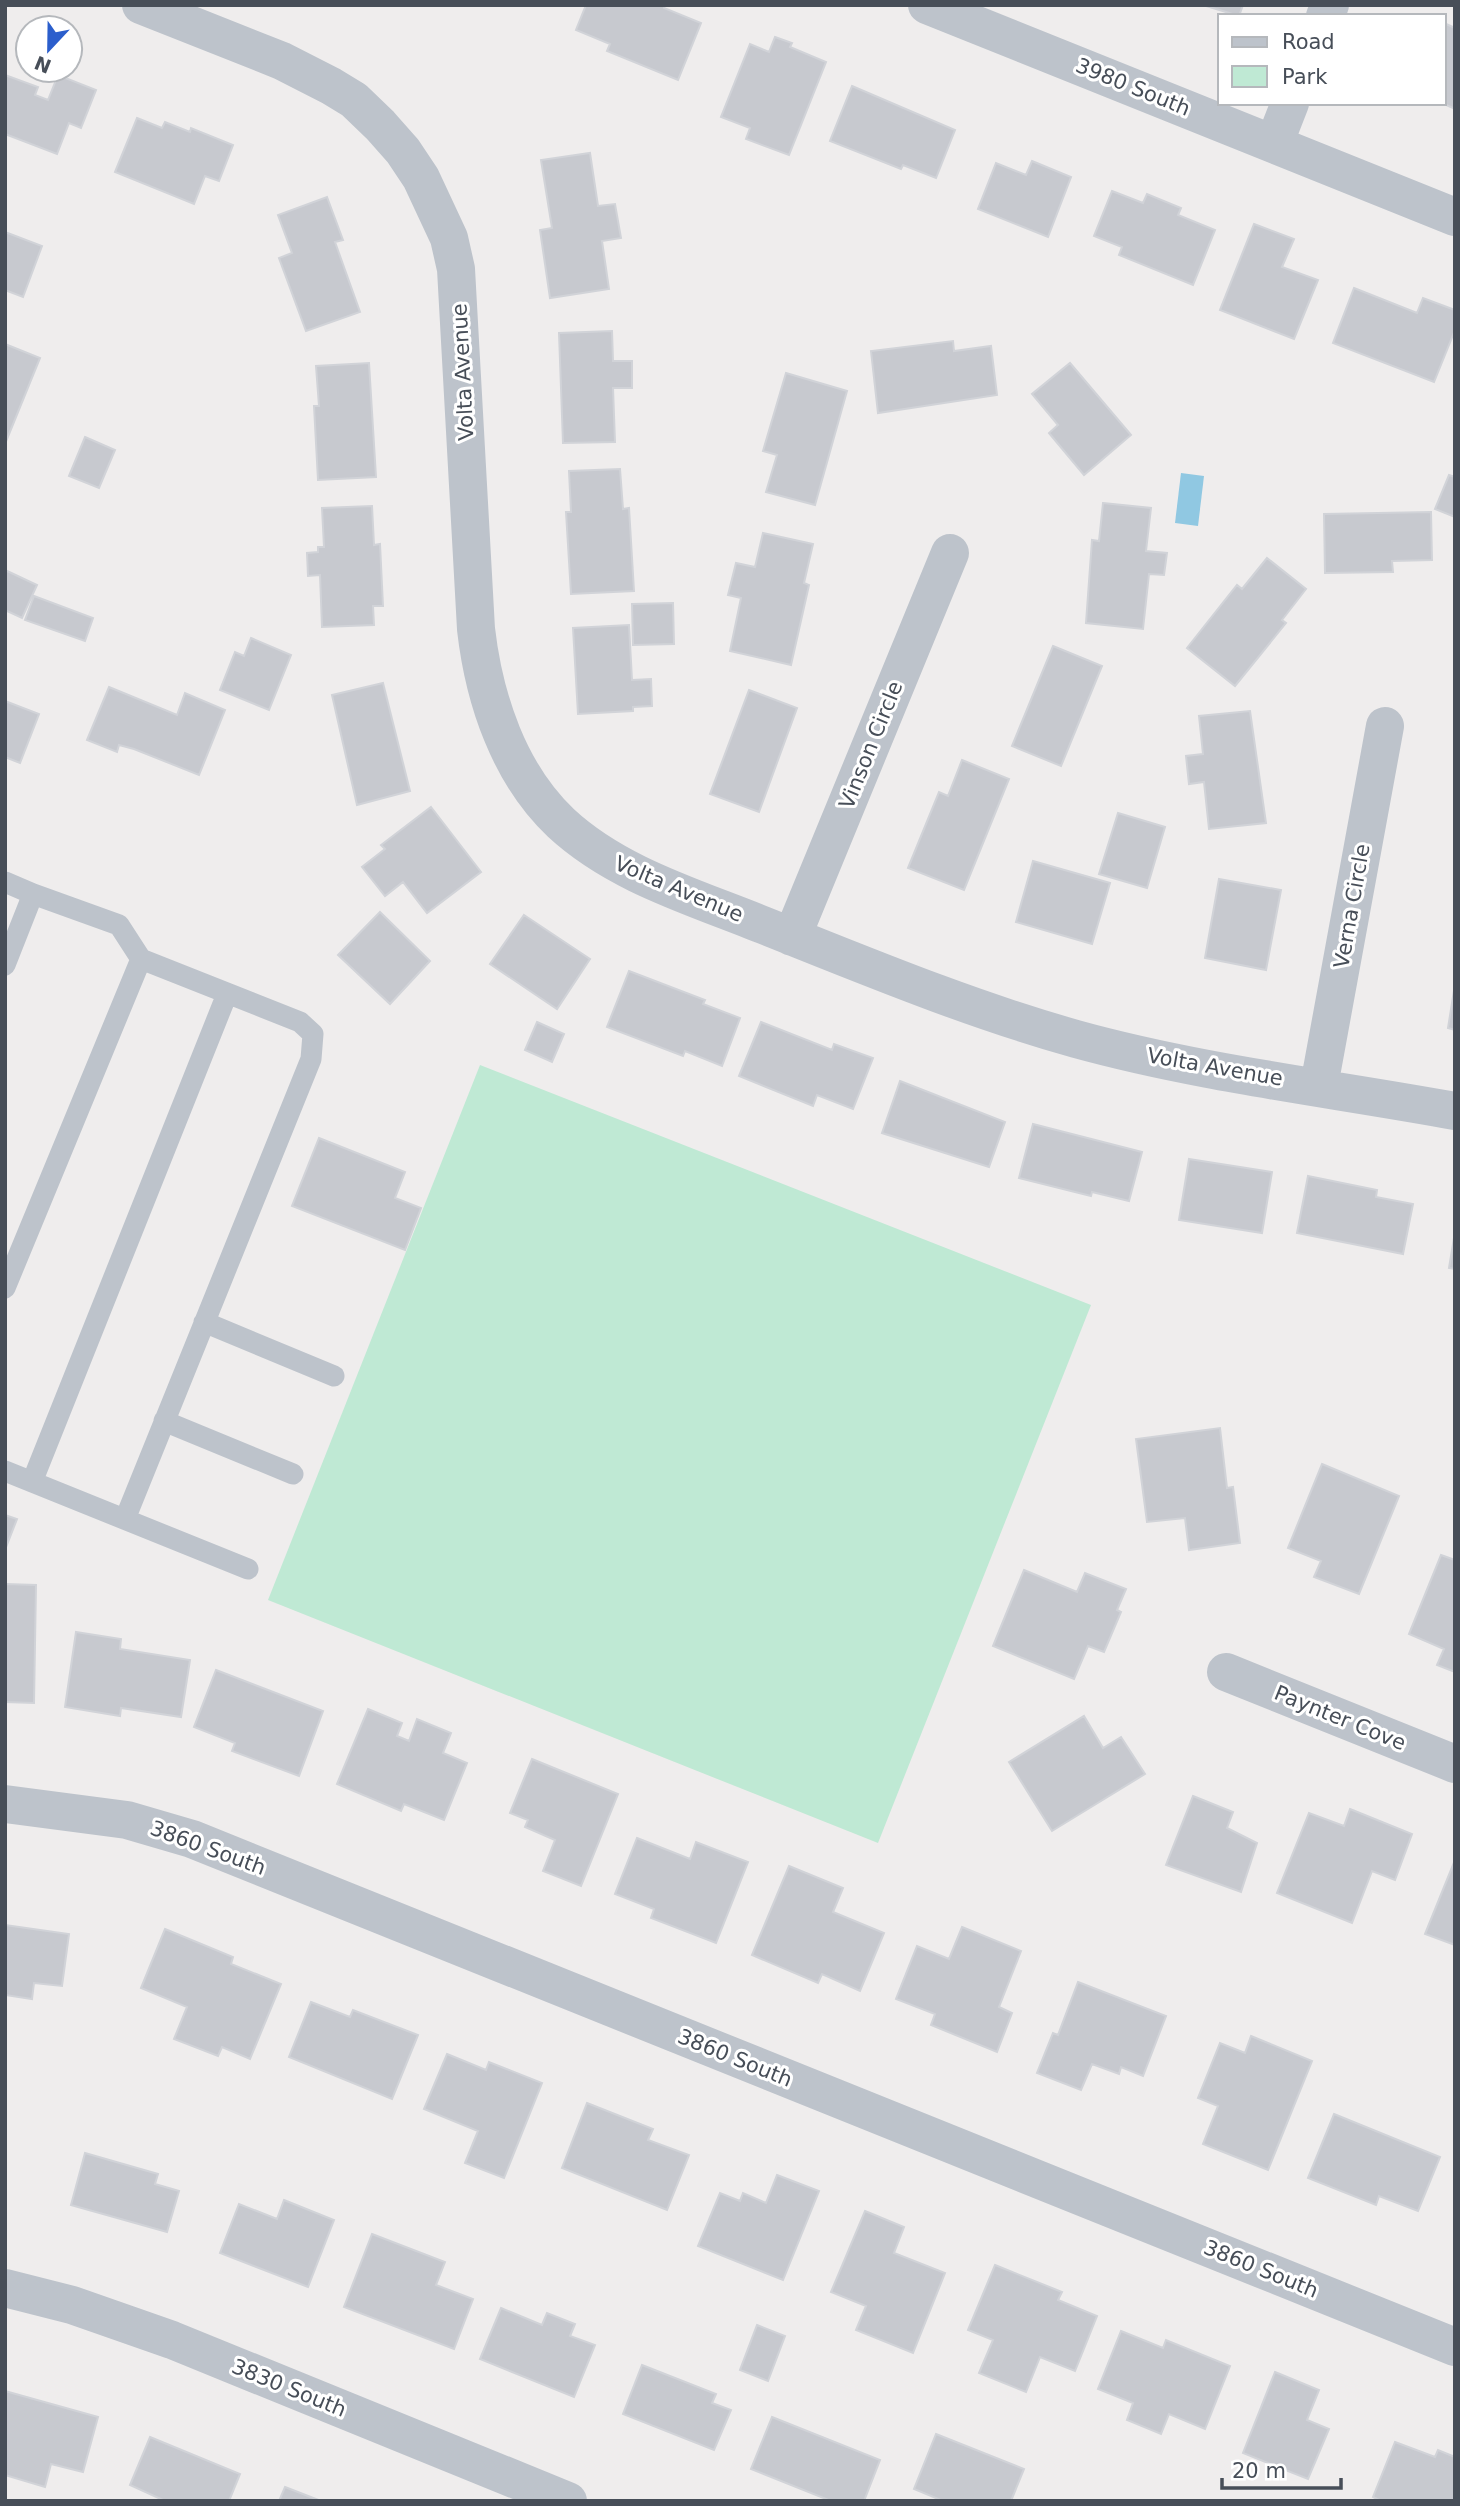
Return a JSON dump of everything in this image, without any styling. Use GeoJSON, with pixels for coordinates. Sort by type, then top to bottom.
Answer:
{"type":"FeatureCollection","features":[{"type":"Feature","properties":{"kind":"street","name":"Volta Avenue"},"geometry":{"type":"LineString","coordinates":[[141,5],[308,72],[354,100],[403,151],[437,207],[449,238],[456,269],[477,642],[491,705],[513,757],[527,781],[559,821],[601,855],[655,882],[952,1000],[1066,1036],[1143,1055],[1455,1111]]}},
{"type":"Feature","properties":{"kind":"street","name":"3980 South"},"geometry":{"type":"LineString","coordinates":[[927,5],[1455,217]]}},
{"type":"Feature","properties":{"kind":"street"},"geometry":{"type":"LineString","coordinates":[[1274,144],[1289,105]]}},
{"type":"Feature","properties":{"kind":"street","name":"Vinson Circle"},"geometry":{"type":"LineString","coordinates":[[792,937],[950,553]]}},
{"type":"Feature","properties":{"kind":"street","name":"Verna Circle"},"geometry":{"type":"LineString","coordinates":[[1319,1086],[1385,726]]}},
{"type":"Feature","properties":{"kind":"street","name":"Paynter Cove"},"geometry":{"type":"LineString","coordinates":[[1226,1672],[1455,1765]]}},
{"type":"Feature","properties":{"kind":"street","name":"3860 South"},"geometry":{"type":"LineString","coordinates":[[5,1804],[127,1820],[192,1839],[1455,2347]]}},
{"type":"Feature","properties":{"kind":"street","name":"3830 South"},"geometry":{"type":"LineString","coordinates":[[5,2288],[72,2305],[172,2340],[568,2501]]}},
{"type":"Feature","properties":{"kind":"lane"},"geometry":{"type":"LineString","coordinates":[[5,882],[118,925],[141,959],[300,1022],[313,1034],[314,1048],[125,1519]]}},
{"type":"Feature","properties":{"kind":"lane"},"geometry":{"type":"LineString","coordinates":[[5,965],[33,894]]}},
{"type":"Feature","properties":{"kind":"lane"},"geometry":{"type":"LineString","coordinates":[[5,1288],[141,959]]}},
{"type":"Feature","properties":{"kind":"lane"},"geometry":{"type":"LineString","coordinates":[[32,1482],[227,994]]}},
{"type":"Feature","properties":{"kind":"lane"},"geometry":{"type":"LineString","coordinates":[[204,1322],[334,1376]]}},
{"type":"Feature","properties":{"kind":"lane"},"geometry":{"type":"LineString","coordinates":[[164,1421],[293,1474]]}},
{"type":"Feature","properties":{"kind":"lane"},"geometry":{"type":"LineString","coordinates":[[5,1471],[248,1569]]}},
{"type":"Feature","properties":{"kind":"green space"},"geometry":{"type":"Polygon","coordinates":[[[480,1065],[1091,1305],[878,1843],[268,1600],[480,1065]]]}},
{"type":"Feature","properties":{"kind":"water"},"geometry":{"type":"Polygon","coordinates":[[[1181,473],[1204,476],[1198,526],[1175,523],[1181,473]]]}},
{"type":"Feature","properties":{"kind":"building"},"geometry":{"type":"Polygon","coordinates":[[[586,5],[665,5],[664,8],[701,23],[678,80],[607,51],[610,44],[576,30],[586,5]]]}},
{"type":"Feature","properties":{"kind":"building"},"geometry":{"type":"Polygon","coordinates":[[[1203,5],[1243,5],[1240,14],[1203,5]]]}},
{"type":"Feature","properties":{"kind":"building"},"geometry":{"type":"Polygon","coordinates":[[[1446,24],[1455,28],[1455,109],[1446,105],[1446,24]]]}},
{"type":"Feature","properties":{"kind":"building"},"geometry":{"type":"Polygon","coordinates":[[[775,37],[792,43],[790,47],[826,62],[789,155],[746,139],[750,128],[721,117],[750,44],[769,52],[775,37]]]}},
{"type":"Feature","properties":{"kind":"building"},"geometry":{"type":"Polygon","coordinates":[[[5,75],[14,78],[14,84],[38,87],[35,95],[48,100],[54,84],[81,84],[96,90],[81,128],[69,123],[57,154],[5,134],[5,75]]]}},
{"type":"Feature","properties":{"kind":"building"},"geometry":{"type":"Polygon","coordinates":[[[852,86],[955,130],[936,178],[903,165],[901,169],[830,141],[852,86]]]}},
{"type":"Feature","properties":{"kind":"building"},"geometry":{"type":"Polygon","coordinates":[[[137,118],[162,128],[165,122],[190,132],[191,128],[233,145],[219,181],[205,176],[194,204],[115,172],[137,118]]]}},
{"type":"Feature","properties":{"kind":"building"},"geometry":{"type":"Polygon","coordinates":[[[590,153],[598,206],[615,204],[621,238],[602,241],[609,289],[550,298],[540,230],[552,228],[541,160],[590,153]]]}},
{"type":"Feature","properties":{"kind":"building"},"geometry":{"type":"Polygon","coordinates":[[[1032,161],[1071,177],[1048,237],[978,209],[996,163],[1026,175],[1032,161]]]}},
{"type":"Feature","properties":{"kind":"building"},"geometry":{"type":"Polygon","coordinates":[[[1112,191],[1143,203],[1147,194],[1181,208],[1178,215],[1215,230],[1193,285],[1119,255],[1122,247],[1094,236],[1112,191]]]}},
{"type":"Feature","properties":{"kind":"building"},"geometry":{"type":"Polygon","coordinates":[[[327,197],[343,240],[335,242],[360,312],[306,331],[279,258],[292,253],[278,215],[327,197]]]}},
{"type":"Feature","properties":{"kind":"building"},"geometry":{"type":"Polygon","coordinates":[[[1254,224],[1294,239],[1282,267],[1318,280],[1294,339],[1220,310],[1254,224]]]}},
{"type":"Feature","properties":{"kind":"building"},"geometry":{"type":"Polygon","coordinates":[[[5,232],[42,246],[23,297],[5,290],[5,232]]]}},
{"type":"Feature","properties":{"kind":"building"},"geometry":{"type":"Polygon","coordinates":[[[1354,288],[1417,313],[1423,298],[1455,310],[1455,330],[1434,382],[1333,343],[1354,288]]]}},
{"type":"Feature","properties":{"kind":"building"},"geometry":{"type":"Polygon","coordinates":[[[612,331],[613,361],[632,361],[632,388],[613,388],[615,442],[563,443],[559,333],[612,331]]]}},
{"type":"Feature","properties":{"kind":"building"},"geometry":{"type":"Polygon","coordinates":[[[953,341],[954,351],[991,346],[997,395],[878,413],[871,351],[953,341]]]}},
{"type":"Feature","properties":{"kind":"building"},"geometry":{"type":"Polygon","coordinates":[[[5,344],[40,358],[5,444],[5,344]]]}},
{"type":"Feature","properties":{"kind":"building"},"geometry":{"type":"Polygon","coordinates":[[[369,363],[376,477],[318,480],[314,406],[319,406],[316,366],[369,363]]]}},
{"type":"Feature","properties":{"kind":"building"},"geometry":{"type":"Polygon","coordinates":[[[1070,363],[1131,435],[1084,475],[1049,433],[1058,425],[1032,394],[1070,363]]]}},
{"type":"Feature","properties":{"kind":"building"},"geometry":{"type":"Polygon","coordinates":[[[786,373],[847,391],[815,505],[766,492],[777,455],[763,451],[786,373]]]}},
{"type":"Feature","properties":{"kind":"building"},"geometry":{"type":"Polygon","coordinates":[[[85,437],[115,450],[99,488],[69,476],[85,437]]]}},
{"type":"Feature","properties":{"kind":"building"},"geometry":{"type":"Polygon","coordinates":[[[620,469],[623,509],[629,508],[634,591],[571,594],[566,512],[571,512],[569,471],[620,469]]]}},
{"type":"Feature","properties":{"kind":"building"},"geometry":{"type":"Polygon","coordinates":[[[1449,475],[1455,477],[1455,517],[1435,509],[1449,475]]]}},
{"type":"Feature","properties":{"kind":"building"},"geometry":{"type":"Polygon","coordinates":[[[1103,503],[1151,508],[1146,551],[1167,553],[1164,575],[1149,574],[1143,629],[1086,623],[1092,540],[1099,541],[1103,503]]]}},
{"type":"Feature","properties":{"kind":"building"},"geometry":{"type":"Polygon","coordinates":[[[372,506],[374,545],[380,544],[383,606],[373,606],[374,625],[322,627],[320,575],[308,576],[307,553],[318,552],[318,547],[324,547],[322,508],[372,506]]]}},
{"type":"Feature","properties":{"kind":"building"},"geometry":{"type":"Polygon","coordinates":[[[1431,512],[1432,560],[1392,561],[1393,572],[1325,573],[1324,514],[1431,512]]]}},
{"type":"Feature","properties":{"kind":"building"},"geometry":{"type":"Polygon","coordinates":[[[763,533],[813,544],[804,583],[809,585],[791,665],[730,651],[741,598],[728,595],[736,563],[755,567],[763,533]]]}},
{"type":"Feature","properties":{"kind":"building"},"geometry":{"type":"Polygon","coordinates":[[[1267,558],[1306,589],[1282,620],[1286,623],[1235,686],[1187,648],[1237,585],[1242,589],[1267,558]]]}},
{"type":"Feature","properties":{"kind":"building"},"geometry":{"type":"Polygon","coordinates":[[[5,570],[37,585],[22,618],[5,610],[5,570]]]}},
{"type":"Feature","properties":{"kind":"building"},"geometry":{"type":"Polygon","coordinates":[[[34,596],[93,618],[85,641],[25,620],[34,596]]]}},
{"type":"Feature","properties":{"kind":"building"},"geometry":{"type":"Polygon","coordinates":[[[673,603],[674,644],[633,645],[632,604],[673,603]]]}},
{"type":"Feature","properties":{"kind":"building"},"geometry":{"type":"Polygon","coordinates":[[[629,625],[632,680],[651,679],[652,706],[633,707],[633,711],[578,714],[573,628],[629,625]]]}},
{"type":"Feature","properties":{"kind":"building"},"geometry":{"type":"Polygon","coordinates":[[[251,638],[291,655],[269,710],[220,690],[235,652],[244,656],[251,638]]]}},
{"type":"Feature","properties":{"kind":"building"},"geometry":{"type":"Polygon","coordinates":[[[1053,646],[1102,666],[1061,766],[1012,746],[1053,646]]]}},
{"type":"Feature","properties":{"kind":"building"},"geometry":{"type":"Polygon","coordinates":[[[383,683],[410,791],[357,805],[332,695],[383,683]]]}},
{"type":"Feature","properties":{"kind":"building"},"geometry":{"type":"Polygon","coordinates":[[[109,687],[177,715],[185,693],[225,710],[199,775],[134,749],[119,745],[117,752],[87,740],[109,687]]]}},
{"type":"Feature","properties":{"kind":"building"},"geometry":{"type":"Polygon","coordinates":[[[749,690],[797,708],[759,812],[710,794],[749,690]]]}},
{"type":"Feature","properties":{"kind":"building"},"geometry":{"type":"Polygon","coordinates":[[[5,701],[39,714],[20,763],[5,757],[5,701]]]}},
{"type":"Feature","properties":{"kind":"building"},"geometry":{"type":"Polygon","coordinates":[[[1250,711],[1266,823],[1209,829],[1204,782],[1189,784],[1186,756],[1203,754],[1199,716],[1250,711]]]}},
{"type":"Feature","properties":{"kind":"building"},"geometry":{"type":"Polygon","coordinates":[[[962,760],[1009,779],[964,890],[908,868],[939,792],[948,796],[962,760]]]}},
{"type":"Feature","properties":{"kind":"building"},"geometry":{"type":"Polygon","coordinates":[[[431,807],[481,872],[427,913],[403,882],[385,896],[362,867],[385,849],[381,845],[431,807]]]}},
{"type":"Feature","properties":{"kind":"building"},"geometry":{"type":"Polygon","coordinates":[[[1118,813],[1165,827],[1147,888],[1099,874],[1118,813]]]}},
{"type":"Feature","properties":{"kind":"building"},"geometry":{"type":"Polygon","coordinates":[[[1033,861],[1110,883],[1092,944],[1016,922],[1033,861]]]}},
{"type":"Feature","properties":{"kind":"building"},"geometry":{"type":"Polygon","coordinates":[[[1219,879],[1281,890],[1266,970],[1205,958],[1219,879]]]}},
{"type":"Feature","properties":{"kind":"building"},"geometry":{"type":"Polygon","coordinates":[[[380,912],[430,961],[390,1004],[338,955],[380,912]]]}},
{"type":"Feature","properties":{"kind":"building"},"geometry":{"type":"Polygon","coordinates":[[[524,915],[590,959],[557,1009],[490,964],[524,915]]]}},
{"type":"Feature","properties":{"kind":"building"},"geometry":{"type":"Polygon","coordinates":[[[629,971],[705,1000],[703,1004],[740,1018],[722,1066],[685,1051],[683,1056],[607,1027],[629,971]]]}},
{"type":"Feature","properties":{"kind":"building"},"geometry":{"type":"Polygon","coordinates":[[[1455,984],[1455,1030],[1448,1028],[1455,984]]]}},
{"type":"Feature","properties":{"kind":"building"},"geometry":{"type":"Polygon","coordinates":[[[537,1022],[564,1034],[552,1062],[525,1050],[537,1022]]]}},
{"type":"Feature","properties":{"kind":"building"},"geometry":{"type":"Polygon","coordinates":[[[761,1022],[832,1050],[834,1044],[873,1058],[853,1109],[817,1095],[813,1106],[739,1076],[761,1022]]]}},
{"type":"Feature","properties":{"kind":"building"},"geometry":{"type":"Polygon","coordinates":[[[900,1081],[1005,1122],[989,1167],[882,1133],[900,1081]]]}},
{"type":"Feature","properties":{"kind":"building"},"geometry":{"type":"Polygon","coordinates":[[[1033,1124],[1142,1152],[1129,1201],[1092,1192],[1091,1196],[1019,1178],[1033,1124]]]}},
{"type":"Feature","properties":{"kind":"building"},"geometry":{"type":"Polygon","coordinates":[[[319,1138],[405,1172],[395,1198],[421,1208],[405,1250],[292,1206],[319,1138]]]}},
{"type":"Feature","properties":{"kind":"building"},"geometry":{"type":"Polygon","coordinates":[[[1189,1159],[1272,1172],[1262,1233],[1179,1220],[1189,1159]]]}},
{"type":"Feature","properties":{"kind":"building"},"geometry":{"type":"Polygon","coordinates":[[[1308,1176],[1377,1190],[1376,1197],[1413,1204],[1403,1254],[1297,1233],[1308,1176]]]}},
{"type":"Feature","properties":{"kind":"building"},"geometry":{"type":"Polygon","coordinates":[[[1455,1232],[1455,1269],[1449,1268],[1455,1232]]]}},
{"type":"Feature","properties":{"kind":"building"},"geometry":{"type":"Polygon","coordinates":[[[1220,1428],[1227,1488],[1233,1487],[1240,1543],[1189,1550],[1185,1518],[1147,1522],[1136,1439],[1220,1428]]]}},
{"type":"Feature","properties":{"kind":"building"},"geometry":{"type":"Polygon","coordinates":[[[1322,1464],[1399,1496],[1359,1594],[1314,1577],[1321,1561],[1288,1548],[1322,1464]]]}},
{"type":"Feature","properties":{"kind":"building"},"geometry":{"type":"Polygon","coordinates":[[[5,1515],[17,1519],[5,1550],[5,1515]]]}},
{"type":"Feature","properties":{"kind":"building"},"geometry":{"type":"Polygon","coordinates":[[[1441,1555],[1455,1560],[1455,1672],[1437,1665],[1444,1649],[1409,1634],[1441,1555]]]}},
{"type":"Feature","properties":{"kind":"building"},"geometry":{"type":"Polygon","coordinates":[[[1024,1570],[1077,1592],[1085,1573],[1126,1589],[1117,1610],[1121,1612],[1104,1652],[1088,1646],[1074,1679],[993,1646],[1024,1570]]]}},
{"type":"Feature","properties":{"kind":"building"},"geometry":{"type":"Polygon","coordinates":[[[5,1584],[36,1585],[34,1703],[5,1702],[5,1584]]]}},
{"type":"Feature","properties":{"kind":"building"},"geometry":{"type":"Polygon","coordinates":[[[76,1632],[121,1639],[120,1649],[190,1660],[181,1717],[121,1708],[120,1716],[65,1707],[76,1632]]]}},
{"type":"Feature","properties":{"kind":"building"},"geometry":{"type":"Polygon","coordinates":[[[216,1670],[323,1711],[299,1776],[232,1751],[235,1743],[194,1727],[216,1670]]]}},
{"type":"Feature","properties":{"kind":"building"},"geometry":{"type":"Polygon","coordinates":[[[368,1709],[402,1723],[397,1736],[409,1741],[417,1719],[451,1733],[443,1753],[467,1763],[444,1820],[404,1804],[401,1811],[337,1784],[368,1709]]]}},
{"type":"Feature","properties":{"kind":"building"},"geometry":{"type":"Polygon","coordinates":[[[1084,1716],[1103,1748],[1121,1737],[1145,1774],[1052,1831],[1009,1762],[1084,1716]]]}},
{"type":"Feature","properties":{"kind":"building"},"geometry":{"type":"Polygon","coordinates":[[[532,1759],[618,1794],[581,1886],[543,1871],[555,1840],[525,1827],[528,1820],[510,1813],[532,1759]]]}},
{"type":"Feature","properties":{"kind":"building"},"geometry":{"type":"Polygon","coordinates":[[[1193,1796],[1233,1812],[1227,1828],[1257,1843],[1241,1892],[1166,1865],[1193,1796]]]}},
{"type":"Feature","properties":{"kind":"building"},"geometry":{"type":"Polygon","coordinates":[[[1350,1809],[1412,1834],[1395,1880],[1372,1871],[1352,1923],[1277,1893],[1309,1813],[1344,1826],[1350,1809]]]}},
{"type":"Feature","properties":{"kind":"building"},"geometry":{"type":"Polygon","coordinates":[[[637,1838],[690,1859],[696,1842],[748,1862],[716,1943],[651,1918],[654,1909],[615,1894],[637,1838]]]}},
{"type":"Feature","properties":{"kind":"building"},"geometry":{"type":"Polygon","coordinates":[[[1455,1860],[1455,1945],[1425,1934],[1455,1860]]]}},
{"type":"Feature","properties":{"kind":"building"},"geometry":{"type":"Polygon","coordinates":[[[789,1866],[843,1888],[833,1912],[884,1933],[860,1991],[822,1974],[818,1983],[752,1955],[789,1866]]]}},
{"type":"Feature","properties":{"kind":"building"},"geometry":{"type":"Polygon","coordinates":[[[5,1925],[69,1934],[62,1986],[34,1983],[32,1999],[5,1995],[5,1925]]]}},
{"type":"Feature","properties":{"kind":"building"},"geometry":{"type":"Polygon","coordinates":[[[962,1927],[1021,1951],[999,2007],[1012,2013],[997,2052],[931,2025],[935,2014],[896,1999],[917,1946],[949,1959],[962,1927]]]}},
{"type":"Feature","properties":{"kind":"building"},"geometry":{"type":"Polygon","coordinates":[[[165,1929],[233,1957],[231,1964],[281,1984],[250,2059],[222,2047],[218,2056],[174,2039],[187,2007],[141,1988],[165,1929]]]}},
{"type":"Feature","properties":{"kind":"building"},"geometry":{"type":"Polygon","coordinates":[[[1078,1982],[1166,2016],[1143,2076],[1121,2067],[1119,2074],[1092,2064],[1081,2090],[1037,2073],[1053,2033],[1058,2035],[1078,1982]]]}},
{"type":"Feature","properties":{"kind":"building"},"geometry":{"type":"Polygon","coordinates":[[[311,2002],[350,2017],[353,2010],[418,2035],[392,2099],[289,2057],[311,2002]]]}},
{"type":"Feature","properties":{"kind":"building"},"geometry":{"type":"Polygon","coordinates":[[[1251,2036],[1312,2061],[1268,2170],[1203,2144],[1218,2106],[1198,2098],[1220,2043],[1245,2053],[1251,2036]]]}},
{"type":"Feature","properties":{"kind":"building"},"geometry":{"type":"Polygon","coordinates":[[[447,2054],[486,2070],[489,2062],[542,2083],[504,2178],[465,2163],[478,2131],[424,2109],[447,2054]]]}},
{"type":"Feature","properties":{"kind":"building"},"geometry":{"type":"Polygon","coordinates":[[[587,2103],[653,2129],[648,2140],[689,2155],[667,2210],[562,2168],[587,2103]]]}},
{"type":"Feature","properties":{"kind":"building"},"geometry":{"type":"Polygon","coordinates":[[[1334,2114],[1440,2157],[1418,2211],[1379,2196],[1376,2205],[1308,2178],[1334,2114]]]}},
{"type":"Feature","properties":{"kind":"building"},"geometry":{"type":"Polygon","coordinates":[[[85,2153],[158,2174],[155,2184],[179,2191],[167,2232],[71,2205],[85,2153]]]}},
{"type":"Feature","properties":{"kind":"building"},"geometry":{"type":"Polygon","coordinates":[[[777,2175],[819,2191],[783,2280],[698,2246],[720,2193],[740,2201],[743,2193],[766,2203],[777,2175]]]}},
{"type":"Feature","properties":{"kind":"building"},"geometry":{"type":"Polygon","coordinates":[[[284,2200],[334,2220],[308,2287],[220,2253],[239,2204],[277,2219],[284,2200]]]}},
{"type":"Feature","properties":{"kind":"building"},"geometry":{"type":"Polygon","coordinates":[[[865,2211],[904,2227],[894,2253],[945,2273],[913,2353],[856,2330],[866,2306],[831,2292],[865,2211]]]}},
{"type":"Feature","properties":{"kind":"building"},"geometry":{"type":"Polygon","coordinates":[[[372,2234],[445,2262],[436,2285],[473,2299],[454,2349],[344,2307],[372,2234]]]}},
{"type":"Feature","properties":{"kind":"building"},"geometry":{"type":"Polygon","coordinates":[[[995,2265],[1062,2292],[1058,2300],[1097,2316],[1075,2371],[1040,2357],[1026,2392],[979,2373],[993,2340],[968,2330],[995,2265]]]}},
{"type":"Feature","properties":{"kind":"building"},"geometry":{"type":"Polygon","coordinates":[[[501,2308],[542,2325],[547,2313],[575,2324],[570,2336],[595,2345],[574,2397],[480,2359],[501,2308]]]}},
{"type":"Feature","properties":{"kind":"building"},"geometry":{"type":"Polygon","coordinates":[[[757,2325],[785,2336],[768,2381],[740,2370],[757,2325]]]}},
{"type":"Feature","properties":{"kind":"building"},"geometry":{"type":"Polygon","coordinates":[[[1121,2331],[1163,2348],[1166,2340],[1230,2366],[1205,2429],[1169,2414],[1161,2434],[1127,2420],[1133,2403],[1098,2389],[1121,2331]]]}},
{"type":"Feature","properties":{"kind":"building"},"geometry":{"type":"Polygon","coordinates":[[[642,2365],[716,2394],[712,2403],[731,2410],[714,2450],[623,2414],[642,2365]]]}},
{"type":"Feature","properties":{"kind":"building"},"geometry":{"type":"Polygon","coordinates":[[[1275,2372],[1319,2390],[1307,2420],[1329,2429],[1308,2479],[1243,2453],[1275,2372]]]}},
{"type":"Feature","properties":{"kind":"building"},"geometry":{"type":"Polygon","coordinates":[[[5,2391],[98,2417],[83,2472],[51,2464],[45,2487],[5,2475],[5,2391]]]}},
{"type":"Feature","properties":{"kind":"building"},"geometry":{"type":"Polygon","coordinates":[[[772,2417],[880,2460],[864,2501],[831,2501],[751,2469],[772,2417]]]}},
{"type":"Feature","properties":{"kind":"building"},"geometry":{"type":"Polygon","coordinates":[[[936,2434],[1024,2469],[1011,2501],[943,2501],[914,2489],[936,2434]]]}},
{"type":"Feature","properties":{"kind":"building"},"geometry":{"type":"Polygon","coordinates":[[[150,2437],[240,2474],[229,2501],[165,2501],[130,2485],[150,2437]]]}},
{"type":"Feature","properties":{"kind":"building"},"geometry":{"type":"Polygon","coordinates":[[[1395,2442],[1435,2457],[1438,2450],[1455,2457],[1455,2501],[1381,2501],[1373,2497],[1395,2442]]]}},
{"type":"Feature","properties":{"kind":"building"},"geometry":{"type":"Polygon","coordinates":[[[285,2487],[321,2501],[279,2501],[285,2487]]]}}]}
